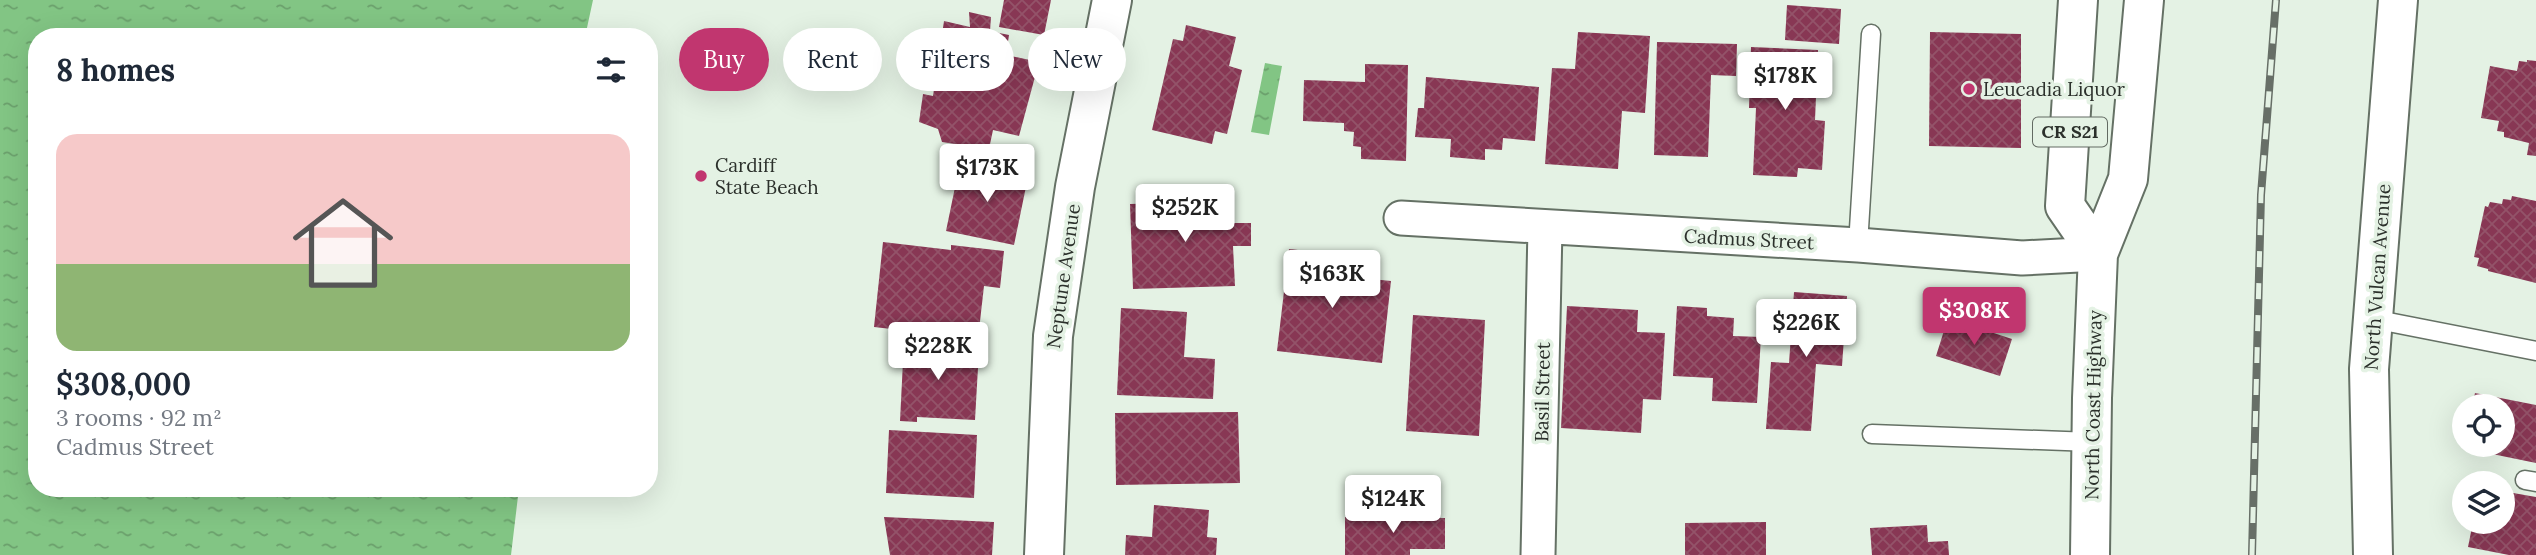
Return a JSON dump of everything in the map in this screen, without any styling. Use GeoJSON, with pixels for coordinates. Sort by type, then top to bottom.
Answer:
{"type":"FeatureCollection","features":[{"type":"Feature","properties":{"kind":"main road","name":"Neptune Avenue"},"geometry":{"type":"LineString","coordinates":[[1044,555],[1053,336],[1075,187],[1112,0]]}},
{"type":"Feature","properties":{"kind":"main road","name":"CR S21"},"geometry":{"type":"LineString","coordinates":[[2078,0],[2065,206],[2098,254]]}},
{"type":"Feature","properties":{"kind":"main road","name":"North Coast Highway"},"geometry":{"type":"LineString","coordinates":[[2090,555],[2092,398],[2098,254],[2128,179],[2144,0]]}},
{"type":"Feature","properties":{"kind":"main road","name":"North Vulcan Avenue"},"geometry":{"type":"LineString","coordinates":[[2373,555],[2369,369],[2398,0]]}},
{"type":"Feature","properties":{"kind":"street","name":"Cadmus Street"},"geometry":{"type":"LineString","coordinates":[[1401,218],[1858,245],[2022,258],[2098,254]]}},
{"type":"Feature","properties":{"kind":"street","name":"Basil Street"},"geometry":{"type":"LineString","coordinates":[[1538,555],[1545,228]]}},
{"type":"Feature","properties":{"kind":"lane"},"geometry":{"type":"LineString","coordinates":[[1858,245],[1871,34]]}},
{"type":"Feature","properties":{"kind":"lane"},"geometry":{"type":"LineString","coordinates":[[2374,319],[2536,351]]}},
{"type":"Feature","properties":{"kind":"lane"},"geometry":{"type":"LineString","coordinates":[[1872,434],[2092,442]]}},
{"type":"Feature","properties":{"kind":"water"},"geometry":{"type":"Polygon","coordinates":[[[0,0],[593,0],[587,28],[28,28],[28,497],[518,497],[511,555],[0,555],[0,0]]]}},
{"type":"Feature","properties":{"kind":"water"},"geometry":{"type":"Polygon","coordinates":[[[1265,63],[1282,66],[1269,135],[1251,132],[1265,63]]]}},
{"type":"Feature","properties":{"kind":"building"},"geometry":{"type":"Polygon","coordinates":[[[1004,0],[1051,0],[1045,28],[1028,28],[1028,32],[999,27],[1004,0]]]}},
{"type":"Feature","properties":{"kind":"building"},"geometry":{"type":"Polygon","coordinates":[[[1787,5],[1841,9],[1839,44],[1785,40],[1787,5]]]}},
{"type":"Feature","properties":{"kind":"building"},"geometry":{"type":"Polygon","coordinates":[[[969,12],[991,17],[990,28],[943,28],[944,21],[970,27],[969,12]]]}},
{"type":"Feature","properties":{"kind":"building"},"geometry":{"type":"Polygon","coordinates":[[[1186,25],[1236,37],[1229,66],[1242,70],[1227,134],[1215,131],[1212,144],[1152,130],[1173,39],[1183,41],[1186,25]]]}},
{"type":"Feature","properties":{"kind":"building"},"geometry":{"type":"Polygon","coordinates":[[[1578,32],[1650,36],[1645,113],[1622,111],[1618,169],[1545,164],[1552,68],[1575,69],[1578,32]]]}},
{"type":"Feature","properties":{"kind":"building"},"geometry":{"type":"Polygon","coordinates":[[[1930,32],[2021,34],[2021,148],[1929,146],[1930,32]]]}},
{"type":"Feature","properties":{"kind":"building"},"geometry":{"type":"Polygon","coordinates":[[[1657,42],[1737,44],[1736,76],[1711,75],[1708,157],[1654,155],[1657,42]]]}},
{"type":"Feature","properties":{"kind":"building"},"geometry":{"type":"Polygon","coordinates":[[[1751,47],[1818,50],[1815,120],[1825,121],[1822,170],[1798,168],[1797,177],[1753,175],[1756,108],[1749,108],[1751,47]]]}},
{"type":"Feature","properties":{"kind":"building"},"geometry":{"type":"Polygon","coordinates":[[[1014,57],[1028,60],[1028,91],[1031,91],[1019,136],[993,130],[989,149],[942,142],[938,129],[919,122],[923,94],[933,96],[934,91],[1014,91],[1014,57]]]}},
{"type":"Feature","properties":{"kind":"building"},"geometry":{"type":"Polygon","coordinates":[[[2519,61],[2536,61],[2536,156],[2527,155],[2529,143],[2504,137],[2504,132],[2497,131],[2499,121],[2481,118],[2490,66],[2517,71],[2519,61]]]}},
{"type":"Feature","properties":{"kind":"building"},"geometry":{"type":"Polygon","coordinates":[[[1365,64],[1408,65],[1406,161],[1361,159],[1361,147],[1353,146],[1354,132],[1344,131],[1344,123],[1303,121],[1304,80],[1365,82],[1365,64]]]}},
{"type":"Feature","properties":{"kind":"building"},"geometry":{"type":"Polygon","coordinates":[[[1426,77],[1539,87],[1535,141],[1503,138],[1502,150],[1485,149],[1485,160],[1450,157],[1451,139],[1415,137],[1418,108],[1424,108],[1426,77]]]}},
{"type":"Feature","properties":{"kind":"building"},"geometry":{"type":"Polygon","coordinates":[[[960,163],[1028,177],[1014,245],[946,231],[960,163]]]}},
{"type":"Feature","properties":{"kind":"building"},"geometry":{"type":"Polygon","coordinates":[[[2512,196],[2536,201],[2536,283],[2488,271],[2477,266],[2479,258],[2474,257],[2485,206],[2488,207],[2490,202],[2502,204],[2503,199],[2511,200],[2512,196]]]}},
{"type":"Feature","properties":{"kind":"building"},"geometry":{"type":"Polygon","coordinates":[[[1233,201],[1234,223],[1251,223],[1251,246],[1233,246],[1235,286],[1133,289],[1130,204],[1233,201]]]}},
{"type":"Feature","properties":{"kind":"building"},"geometry":{"type":"Polygon","coordinates":[[[883,242],[951,250],[951,245],[1004,251],[1000,288],[984,286],[978,339],[874,327],[883,242]]]}},
{"type":"Feature","properties":{"kind":"building"},"geometry":{"type":"Polygon","coordinates":[[[1289,249],[1343,255],[1341,276],[1391,281],[1382,363],[1277,351],[1289,249]]]}},
{"type":"Feature","properties":{"kind":"building"},"geometry":{"type":"Polygon","coordinates":[[[1794,292],[1847,296],[1842,366],[1816,364],[1811,431],[1766,429],[1771,362],[1789,363],[1794,292]]]}},
{"type":"Feature","properties":{"kind":"building"},"geometry":{"type":"Polygon","coordinates":[[[1567,306],[1638,310],[1637,332],[1665,333],[1661,400],[1643,399],[1641,433],[1561,428],[1567,306]]]}},
{"type":"Feature","properties":{"kind":"building"},"geometry":{"type":"Polygon","coordinates":[[[1677,306],[1707,308],[1707,316],[1734,318],[1733,336],[1761,337],[1757,403],[1712,401],[1713,378],[1673,376],[1677,306]]]}},
{"type":"Feature","properties":{"kind":"building"},"geometry":{"type":"Polygon","coordinates":[[[1121,308],[1187,312],[1184,357],[1215,359],[1213,399],[1117,395],[1121,308]]]}},
{"type":"Feature","properties":{"kind":"building"},"geometry":{"type":"Polygon","coordinates":[[[1413,315],[1485,320],[1479,436],[1406,431],[1413,315]]]}},
{"type":"Feature","properties":{"kind":"building"},"geometry":{"type":"Polygon","coordinates":[[[1948,318],[2012,339],[2000,376],[1936,356],[1948,318]]]}},
{"type":"Feature","properties":{"kind":"building"},"geometry":{"type":"Polygon","coordinates":[[[904,341],[939,343],[938,347],[979,350],[975,420],[917,417],[917,422],[900,421],[904,341]]]}},
{"type":"Feature","properties":{"kind":"building"},"geometry":{"type":"Polygon","coordinates":[[[2515,401],[2536,405],[2536,463],[2507,457],[2515,457],[2515,401]]]}},
{"type":"Feature","properties":{"kind":"building"},"geometry":{"type":"Polygon","coordinates":[[[1238,412],[1240,483],[1116,485],[1115,413],[1238,412]]]}},
{"type":"Feature","properties":{"kind":"building"},"geometry":{"type":"Polygon","coordinates":[[[889,430],[977,435],[974,498],[886,493],[889,430]]]}},
{"type":"Feature","properties":{"kind":"building"},"geometry":{"type":"Polygon","coordinates":[[[2515,493],[2536,497],[2536,555],[2509,555],[2468,547],[2471,534],[2515,534],[2515,493]]]}},
{"type":"Feature","properties":{"kind":"building"},"geometry":{"type":"Polygon","coordinates":[[[1154,505],[1209,510],[1207,537],[1217,538],[1216,555],[1125,555],[1126,535],[1152,537],[1154,505]]]}},
{"type":"Feature","properties":{"kind":"building"},"geometry":{"type":"Polygon","coordinates":[[[884,517],[994,522],[992,555],[890,555],[884,517]]]}},
{"type":"Feature","properties":{"kind":"building"},"geometry":{"type":"Polygon","coordinates":[[[1345,517],[1445,518],[1445,549],[1410,549],[1410,555],[1345,555],[1345,517]]]}},
{"type":"Feature","properties":{"kind":"building"},"geometry":{"type":"Polygon","coordinates":[[[1766,522],[1766,555],[1685,555],[1685,523],[1766,522]]]}},
{"type":"Feature","properties":{"kind":"building"},"geometry":{"type":"Polygon","coordinates":[[[1927,525],[1928,542],[1948,541],[1949,555],[1872,555],[1870,528],[1927,525]]]}},
{"type":"Feature","properties":{"kind":"railway"},"geometry":{"type":"LineString","coordinates":[[2252,555],[2261,195],[2276,0]]}},
{"type":"Feature","properties":{"kind":"place","name":"Leucadia Liquor"},"geometry":{"type":"Point","coordinates":[1969,89]}},
{"type":"Feature","properties":{"kind":"place","name":"Cardiff State Beach"},"geometry":{"type":"Point","coordinates":[701,176]}}]}
